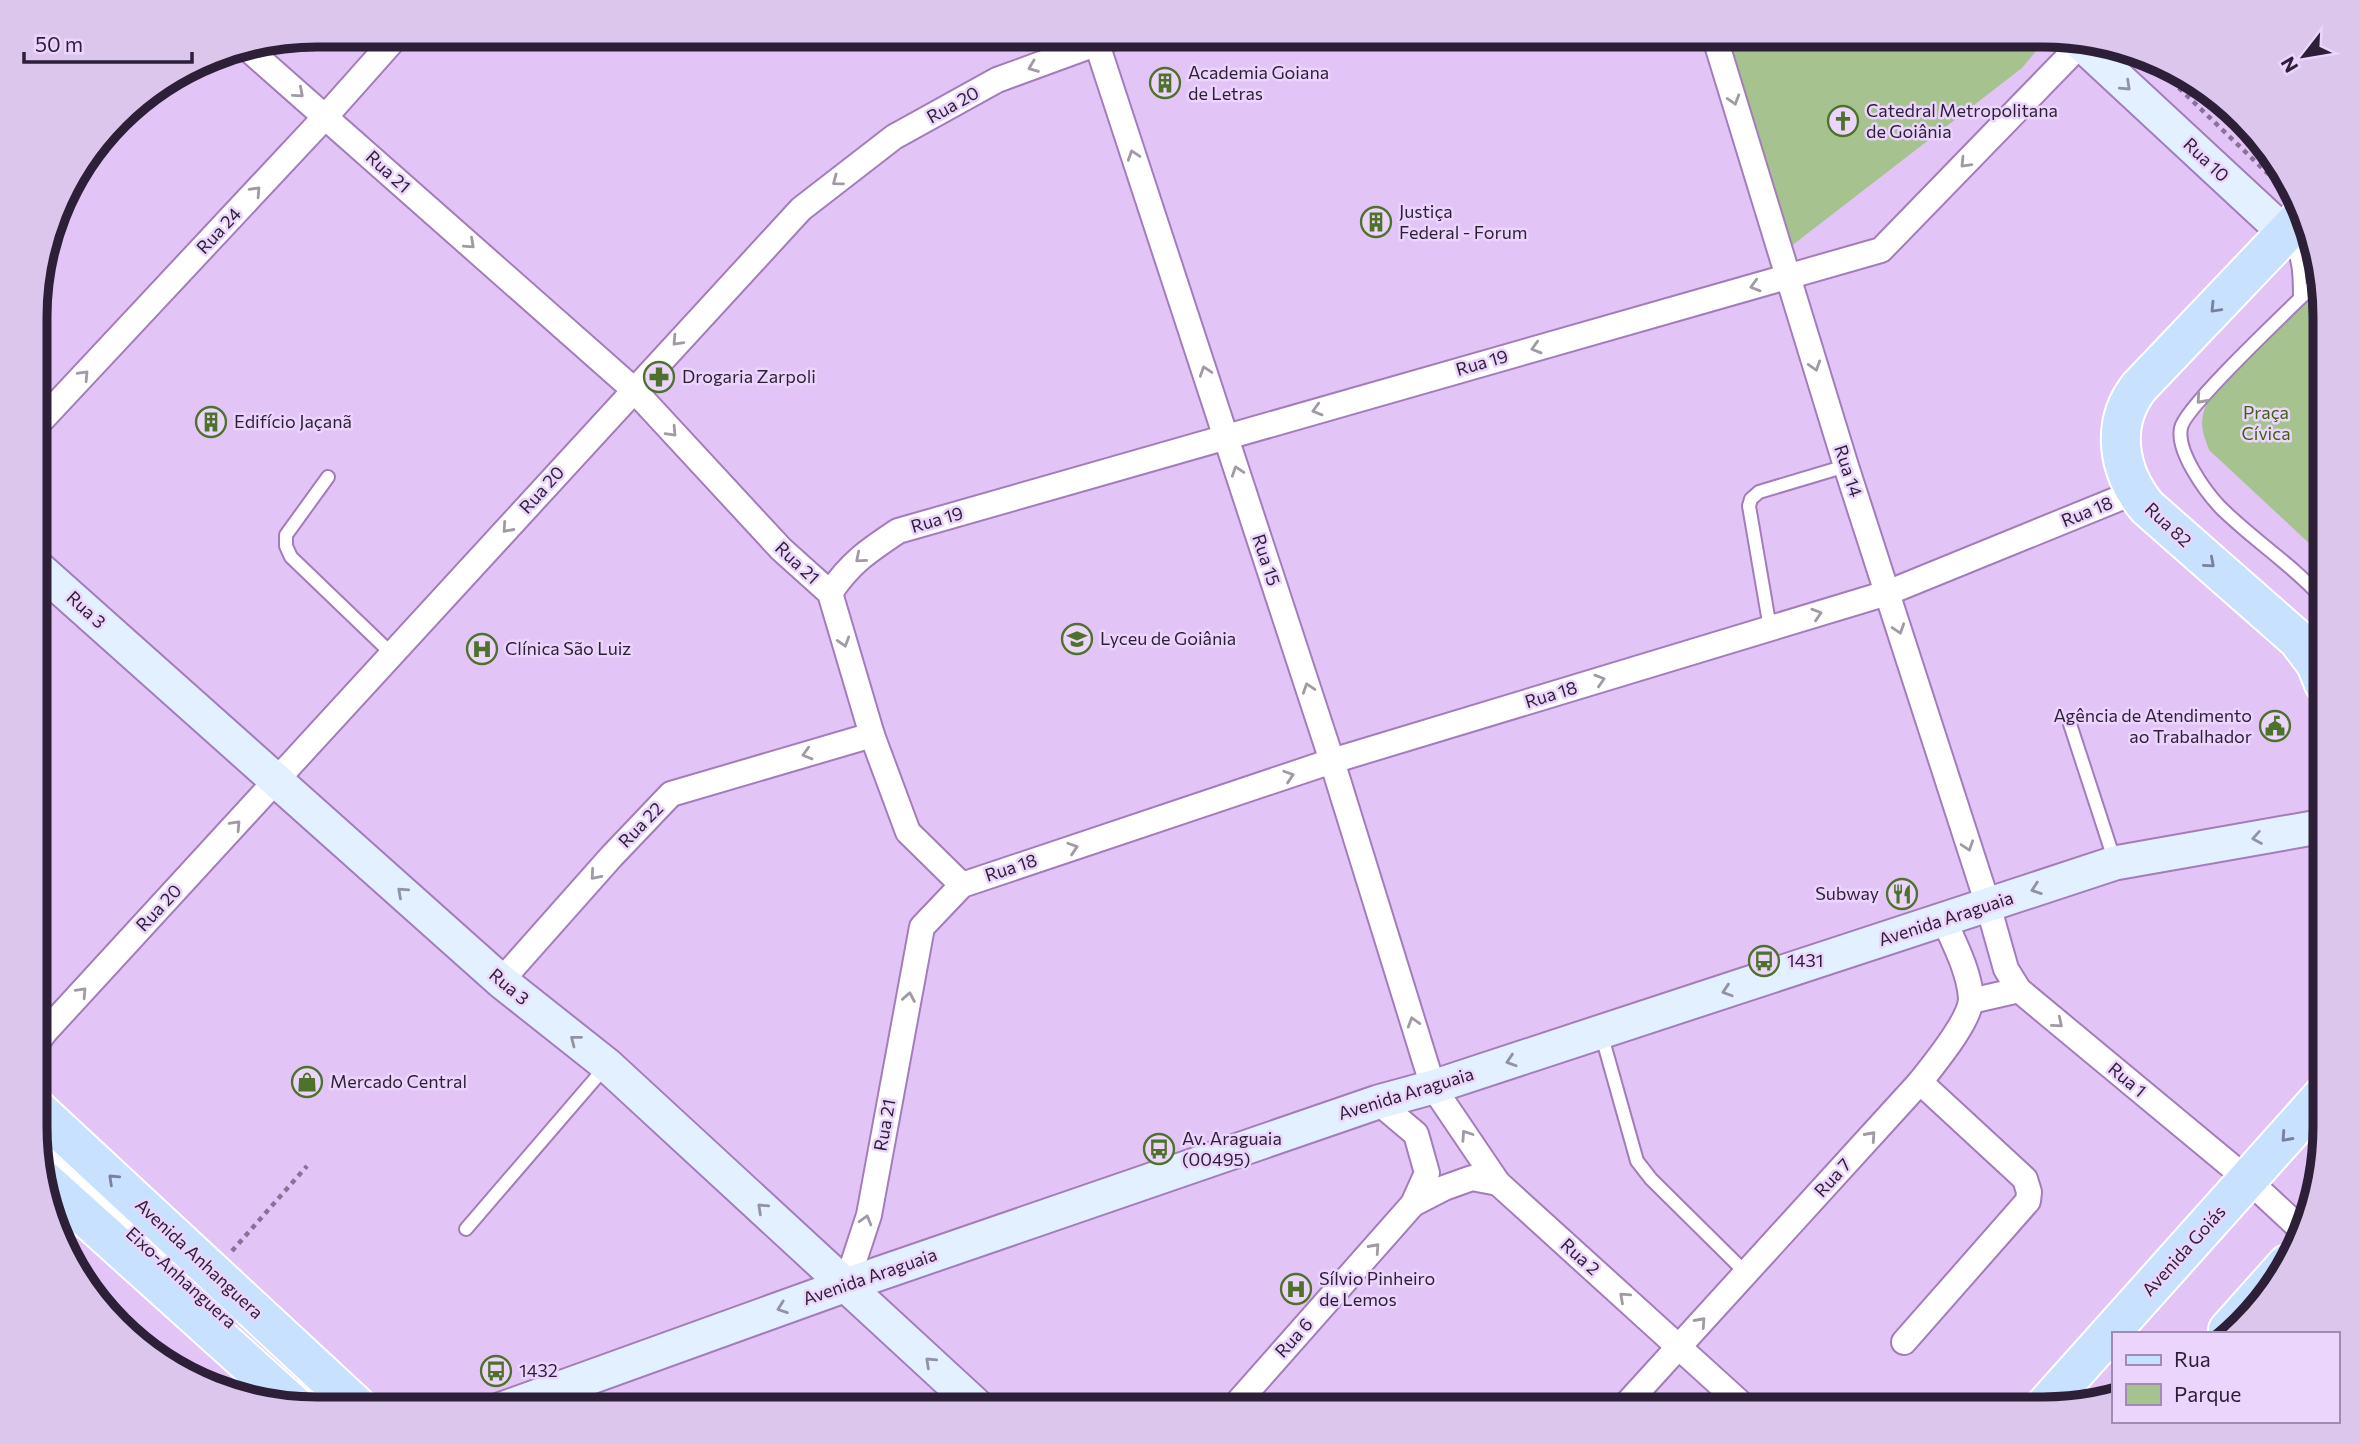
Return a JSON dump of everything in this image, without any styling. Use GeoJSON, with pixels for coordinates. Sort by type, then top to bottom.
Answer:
{"type":"FeatureCollection","features":[{"type":"Feature","properties":{"kind":"main road","name":"Rua 10"},"geometry":{"type":"LineString","coordinates":[[2091,51],[2293,216]]}},
{"type":"Feature","properties":{"kind":"main road","name":"Rua 82"},"geometry":{"type":"LineString","coordinates":[[2293,216],[2132,396],[2124,413],[2120,441],[2126,474],[2135,492],[2155,516],[2298,640],[2313,660]]}},
{"type":"Feature","properties":{"kind":"main road","name":"Rua 3"},"geometry":{"type":"LineString","coordinates":[[47,576],[501,981],[607,1065],[967,1397]]}},
{"type":"Feature","properties":{"kind":"main road","name":"Avenida Araguaia"},"geometry":{"type":"LineString","coordinates":[[535,1397],[846,1285],[1378,1102],[1433,1087],[2115,863],[2313,828]]}},
{"type":"Feature","properties":{"kind":"main road","name":"Avenida Goiás"},"geometry":{"type":"LineString","coordinates":[[2053,1396],[2313,1106]]}},
{"type":"Feature","properties":{"kind":"main road","name":"Avenida Anhanguera"},"geometry":{"type":"LineString","coordinates":[[47,1119],[207,1284],[345,1397]]}},
{"type":"Feature","properties":{"kind":"main road"},"geometry":{"type":"LineString","coordinates":[[54,1188],[294,1393]]}},
{"type":"Feature","properties":{"kind":"main road"},"geometry":{"type":"LineString","coordinates":[[2075,1394],[2088,1358]]}},
{"type":"Feature","properties":{"kind":"street","name":"Rua 24"},"geometry":{"type":"LineString","coordinates":[[47,414],[387,47]]}},
{"type":"Feature","properties":{"kind":"street","name":"Rua 20"},"geometry":{"type":"LineString","coordinates":[[47,1031],[801,208],[894,137],[997,80],[1076,47]]}},
{"type":"Feature","properties":{"kind":"street","name":"Rua 15"},"geometry":{"type":"LineString","coordinates":[[1098,47],[1332,761],[1433,1087]]}},
{"type":"Feature","properties":{"kind":"street","name":"Rua 14"},"geometry":{"type":"LineString","coordinates":[[1718,47],[1846,466],[1988,905]]}},
{"type":"Feature","properties":{"kind":"street","name":"Rua 19"},"geometry":{"type":"LineString","coordinates":[[830,593],[845,571],[864,554],[898,531],[1881,250],[2070,49]]}},
{"type":"Feature","properties":{"kind":"street","name":"Rua 21"},"geometry":{"type":"LineString","coordinates":[[254,54],[633,389],[780,549],[830,593],[872,735],[908,832],[962,885],[922,927],[869,1214],[846,1285]]}},
{"type":"Feature","properties":{"kind":"street","name":"Rua 18"},"geometry":{"type":"LineString","coordinates":[[962,885],[1332,761],[1887,593],[2135,492]]}},
{"type":"Feature","properties":{"kind":"street","name":"Rua 22"},"geometry":{"type":"LineString","coordinates":[[501,981],[611,856],[671,794],[872,735]]}},
{"type":"Feature","properties":{"kind":"street","name":"Rua 1"},"geometry":{"type":"LineString","coordinates":[[1988,905],[2006,969],[2019,990],[2248,1180],[2295,1223]]}},
{"type":"Feature","properties":{"kind":"street"},"geometry":{"type":"LineString","coordinates":[[1944,920],[1964,965],[1971,1001],[2019,990]]}},
{"type":"Feature","properties":{"kind":"street","name":"Rua 7"},"geometry":{"type":"LineString","coordinates":[[1633,1397],[1920,1082],[1959,1029],[1971,1001]]}},
{"type":"Feature","properties":{"kind":"street"},"geometry":{"type":"LineString","coordinates":[[1903,1342],[2028,1200],[2029,1192],[2025,1179],[1920,1082]]}},
{"type":"Feature","properties":{"kind":"street","name":"Rua 2"},"geometry":{"type":"LineString","coordinates":[[1433,1087],[1498,1184],[1734,1397]]}},
{"type":"Feature","properties":{"kind":"street","name":"Rua 6"},"geometry":{"type":"LineString","coordinates":[[1243,1397],[1413,1204],[1427,1172],[1416,1134],[1378,1102]]}},
{"type":"Feature","properties":{"kind":"street","name":"Rua 6"},"geometry":{"type":"LineString","coordinates":[[1413,1204],[1444,1188],[1472,1178],[1498,1184]]}},
{"type":"Feature","properties":{"kind":"lane","name":"Rua 10"},"geometry":{"type":"LineString","coordinates":[[2293,217],[2300,267],[2300,298]]}},
{"type":"Feature","properties":{"kind":"lane"},"geometry":{"type":"LineString","coordinates":[[2311,288],[2204,395],[2183,419],[2180,429],[2182,446],[2193,469],[2219,506],[2313,590]]}},
{"type":"Feature","properties":{"kind":"lane"},"geometry":{"type":"LineString","coordinates":[[1770,628],[1749,506],[1752,499],[1759,492],[1846,466]]}},
{"type":"Feature","properties":{"kind":"lane"},"geometry":{"type":"LineString","coordinates":[[328,477],[286,535],[286,547],[290,557],[393,654]]}},
{"type":"Feature","properties":{"kind":"lane"},"geometry":{"type":"LineString","coordinates":[[2070,724],[2115,863]]}},
{"type":"Feature","properties":{"kind":"lane"},"geometry":{"type":"LineString","coordinates":[[1601,1032],[1637,1161],[1651,1179],[1746,1273]]}},
{"type":"Feature","properties":{"kind":"lane"},"geometry":{"type":"LineString","coordinates":[[466,1229],[607,1065]]}},
{"type":"Feature","properties":{"kind":"lane","name":"Eixo-Anhanguera"},"geometry":{"type":"LineString","coordinates":[[49,1156],[207,1284]]}},
{"type":"Feature","properties":{"kind":"path"},"geometry":{"type":"LineString","coordinates":[[2170,79],[2274,177]]}},
{"type":"Feature","properties":{"kind":"path"},"geometry":{"type":"LineString","coordinates":[[207,1284],[307,1166]]}},
{"type":"Feature","properties":{"kind":"green space","name":"Catedral Metropolitana de Goiânia"},"geometry":{"type":"Polygon","coordinates":[[[1719,47],[2034,47],[2037,50],[2022,68],[1790,247],[1719,47]]]}},
{"type":"Feature","properties":{"kind":"green space","name":"Praça Cívica"},"geometry":{"type":"Polygon","coordinates":[[[2311,292],[2313,547],[2209,450],[2202,425],[2208,400],[2300,298],[2311,292]]]}},
{"type":"Feature","properties":{"kind":"place","name":"Academia Goiana de Letras"},"geometry":{"type":"Point","coordinates":[1165,83]}},
{"type":"Feature","properties":{"kind":"place","name":"Catedral Metropolitana de Goiânia"},"geometry":{"type":"Point","coordinates":[1843,121]}},
{"type":"Feature","properties":{"kind":"place","name":"Justiça Federal - Forum"},"geometry":{"type":"Point","coordinates":[1376,222]}},
{"type":"Feature","properties":{"kind":"place","name":"Drogaria Zarpoli"},"geometry":{"type":"Point","coordinates":[659,377]}},
{"type":"Feature","properties":{"kind":"place","name":"Edifício Jaçanã"},"geometry":{"type":"Point","coordinates":[211,422]}},
{"type":"Feature","properties":{"kind":"place","name":"Lyceu de Goiânia"},"geometry":{"type":"Point","coordinates":[1077,639]}},
{"type":"Feature","properties":{"kind":"place","name":"Clínica São Luiz"},"geometry":{"type":"Point","coordinates":[482,649]}},
{"type":"Feature","properties":{"kind":"place","name":"Agência de Atendimento ao Trabalhador"},"geometry":{"type":"Point","coordinates":[2275,726]}},
{"type":"Feature","properties":{"kind":"place","name":"Subway"},"geometry":{"type":"Point","coordinates":[1902,894]}},
{"type":"Feature","properties":{"kind":"place","name":"1431"},"geometry":{"type":"Point","coordinates":[1764,961]}},
{"type":"Feature","properties":{"kind":"place","name":"Mercado Central"},"geometry":{"type":"Point","coordinates":[307,1082]}},
{"type":"Feature","properties":{"kind":"place","name":"Av. Araguaia (00495)"},"geometry":{"type":"Point","coordinates":[1159,1149]}},
{"type":"Feature","properties":{"kind":"place","name":"Sílvio Pinheiro de Lemos"},"geometry":{"type":"Point","coordinates":[1296,1289]}},
{"type":"Feature","properties":{"kind":"place","name":"1432"},"geometry":{"type":"Point","coordinates":[496,1371]}}]}
